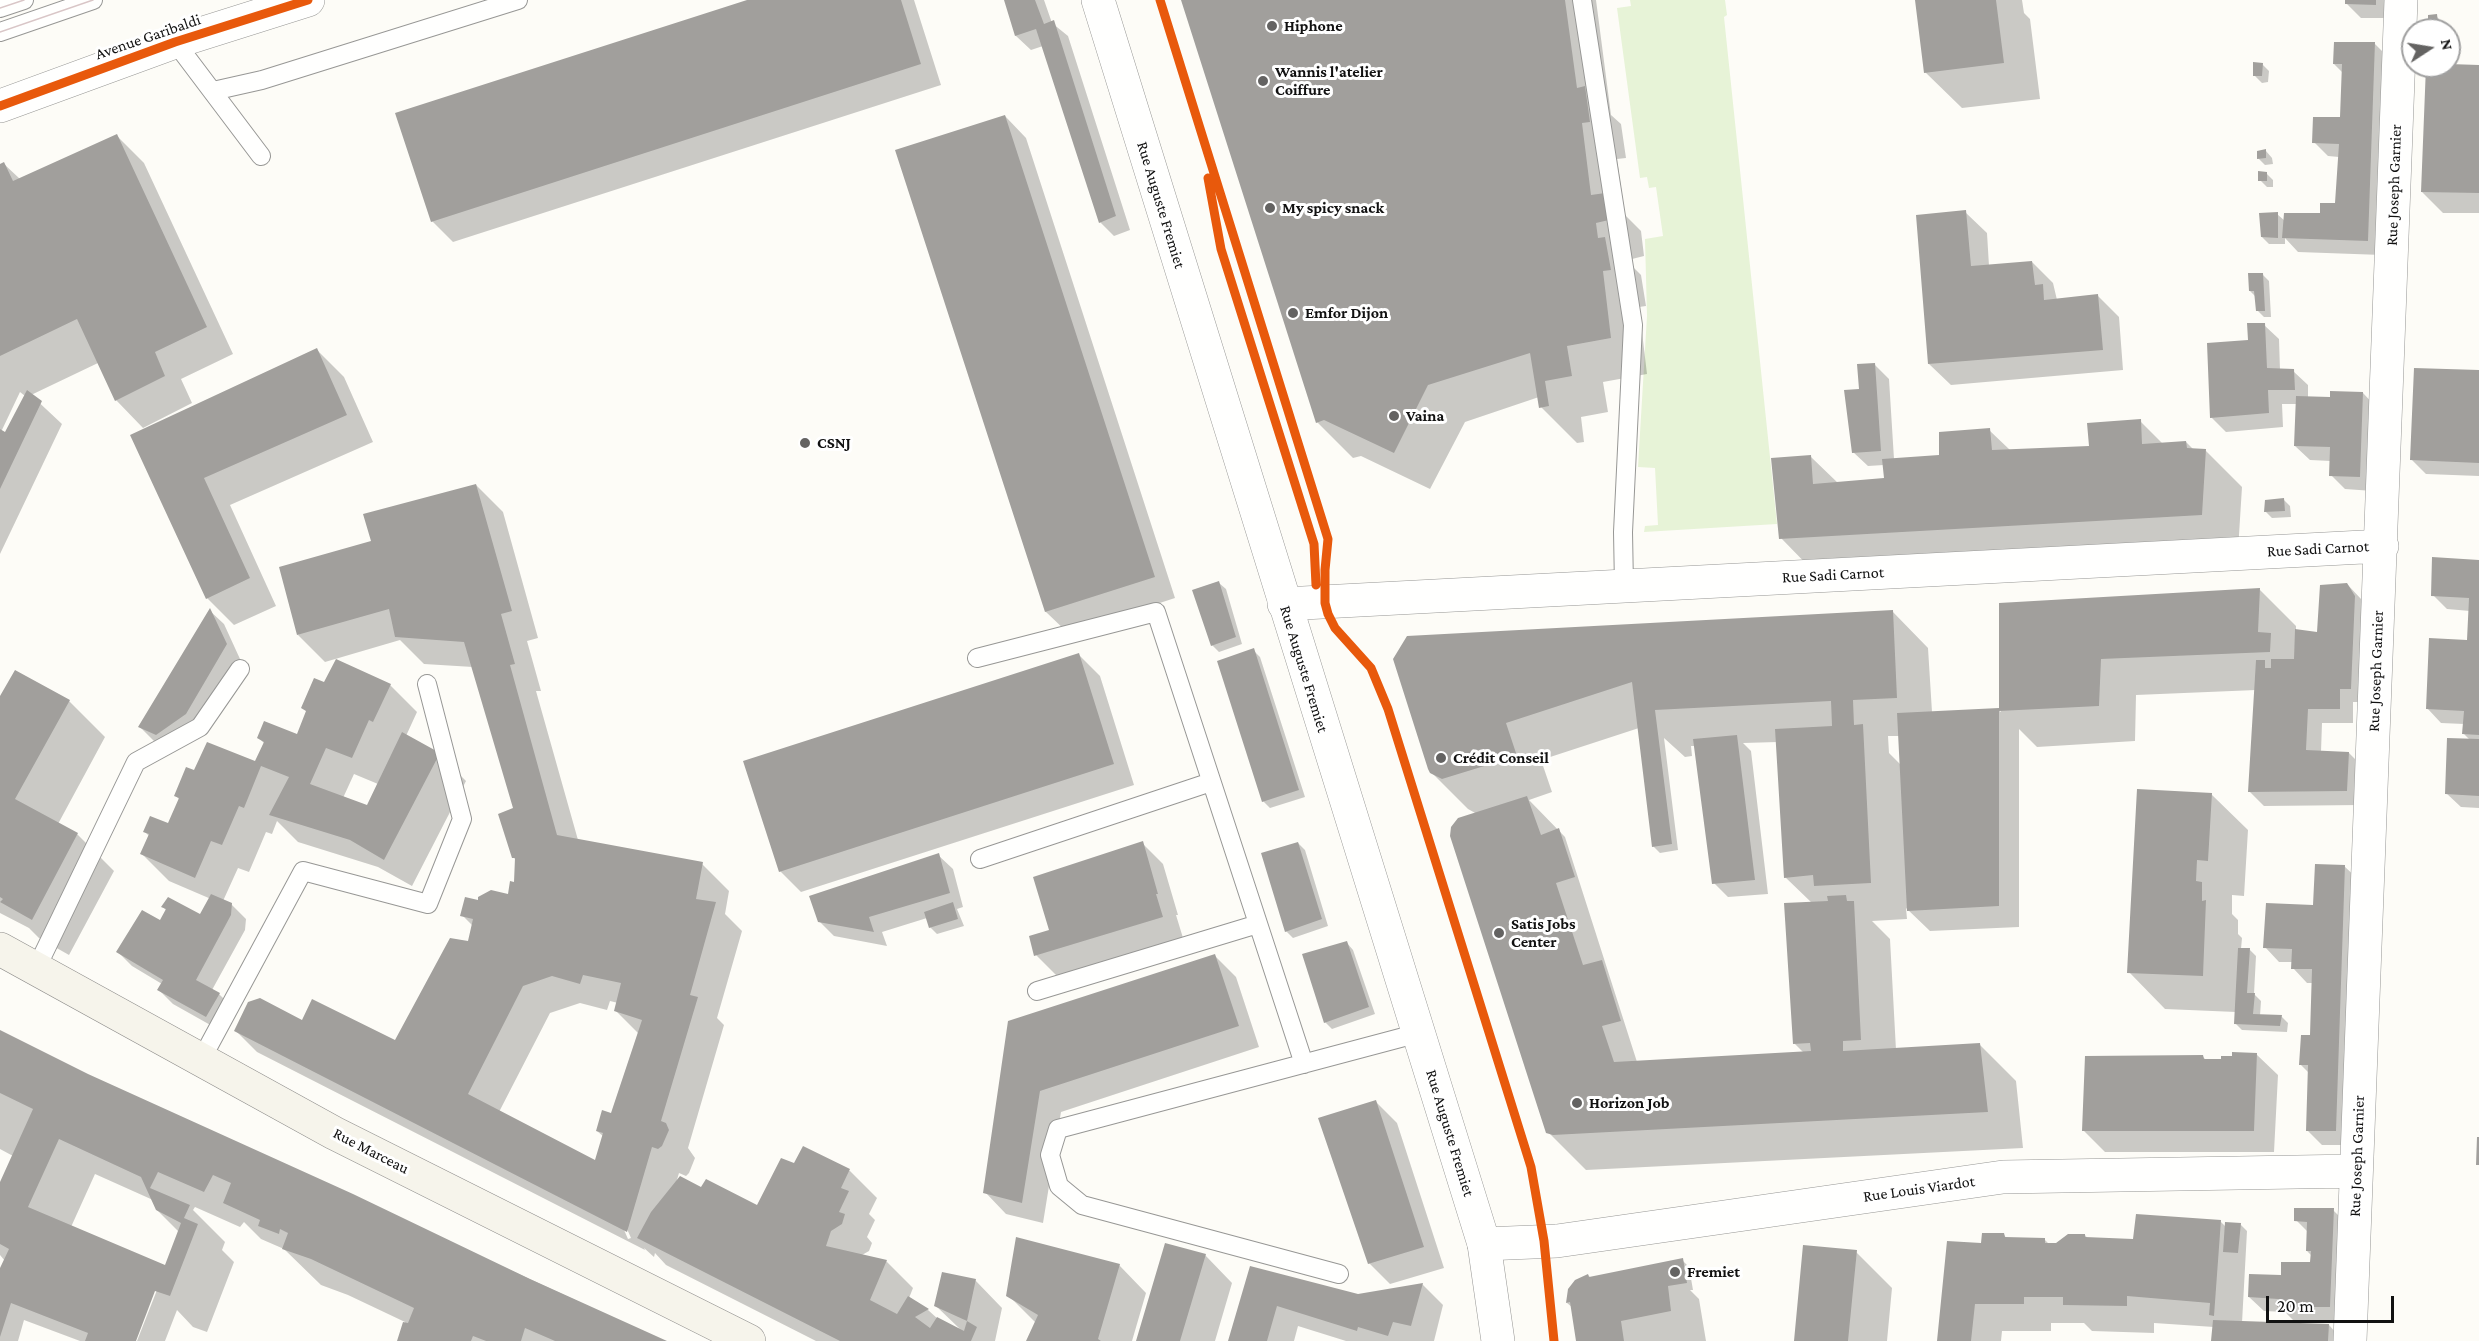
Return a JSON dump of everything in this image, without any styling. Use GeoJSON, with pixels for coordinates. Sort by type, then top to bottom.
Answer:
{"type":"FeatureCollection","features":[{"type":"Feature","properties":{"kind":"main road","name":"Rue Marceau"},"geometry":{"type":"LineString","coordinates":[[0,950],[334,1133],[749,1341]]}},
{"type":"Feature","properties":{"kind":"street","name":"Avenue Garibaldi"},"geometry":{"type":"LineString","coordinates":[[0,106],[175,42],[308,0]]}},
{"type":"Feature","properties":{"kind":"street","name":"Rue Auguste Fremiet"},"geometry":{"type":"LineString","coordinates":[[1098,0],[1484,1244],[1498,1341]]}},
{"type":"Feature","properties":{"kind":"street","name":"Rue Joseph Garnier"},"geometry":{"type":"LineString","coordinates":[[2350,1341],[2401,0]]}},
{"type":"Feature","properties":{"kind":"street","name":"Rue Sadi Carnot"},"geometry":{"type":"LineString","coordinates":[[1284,604],[2382,546]]}},
{"type":"Feature","properties":{"kind":"street","name":"Rue Louis Viardot"},"geometry":{"type":"LineString","coordinates":[[1484,1244],[1557,1241],[2003,1177],[2356,1171]]}},
{"type":"Feature","properties":{"kind":"lane"},"geometry":{"type":"LineString","coordinates":[[0,8],[24,0]]}},
{"type":"Feature","properties":{"kind":"lane"},"geometry":{"type":"LineString","coordinates":[[0,32],[93,0]]}},
{"type":"Feature","properties":{"kind":"lane"},"geometry":{"type":"LineString","coordinates":[[213,91],[262,80],[518,0]]}},
{"type":"Feature","properties":{"kind":"lane"},"geometry":{"type":"LineString","coordinates":[[1582,0],[1633,325],[1623,532],[1624,586]]}},
{"type":"Feature","properties":{"kind":"lane"},"geometry":{"type":"LineString","coordinates":[[175,42],[261,156]]}},
{"type":"Feature","properties":{"kind":"lane"},"geometry":{"type":"LineString","coordinates":[[977,658],[1156,612],[1304,1064]]}},
{"type":"Feature","properties":{"kind":"lane"},"geometry":{"type":"LineString","coordinates":[[36,969],[136,762],[200,727],[240,669]]}},
{"type":"Feature","properties":{"kind":"lane"},"geometry":{"type":"LineString","coordinates":[[201,1060],[303,871],[428,904],[462,819],[427,684]]}},
{"type":"Feature","properties":{"kind":"lane"},"geometry":{"type":"LineString","coordinates":[[980,859],[1211,782]]}},
{"type":"Feature","properties":{"kind":"lane"},"geometry":{"type":"LineString","coordinates":[[1036,991],[1258,924]]}},
{"type":"Feature","properties":{"kind":"lane"},"geometry":{"type":"LineString","coordinates":[[1339,1275],[1082,1205],[1059,1186],[1050,1155],[1058,1129],[1419,1033]]}},
{"type":"Feature","properties":{"kind":"green space"},"geometry":{"type":"Polygon","coordinates":[[[1630,0],[1725,0],[1727,15],[1724,17],[1777,524],[1644,532],[1645,526],[1658,525],[1655,468],[1638,467],[1647,316],[1645,239],[1663,236],[1656,187],[1649,188],[1647,177],[1640,178],[1617,8],[1631,6],[1630,0]]]}},
{"type":"Feature","properties":{"kind":"building"},"geometry":{"type":"Polygon","coordinates":[[[747,0],[901,0],[921,64],[431,222],[395,113],[747,0]]]}},
{"type":"Feature","properties":{"kind":"building"},"geometry":{"type":"Polygon","coordinates":[[[1004,0],[1035,0],[1044,24],[1054,20],[1116,216],[1099,223],[1036,29],[1015,36],[1004,0]]]}},
{"type":"Feature","properties":{"kind":"building"},"geometry":{"type":"Polygon","coordinates":[[[1181,0],[1565,0],[1577,88],[1585,86],[1590,122],[1582,123],[1591,195],[1605,193],[1609,220],[1596,223],[1598,238],[1605,237],[1611,270],[1603,271],[1611,338],[1567,346],[1572,376],[1545,381],[1549,406],[1539,408],[1530,353],[1428,385],[1394,453],[1324,420],[1316,423],[1181,0]]]}},
{"type":"Feature","properties":{"kind":"building"},"geometry":{"type":"Polygon","coordinates":[[[1915,0],[1996,0],[2004,63],[1924,73],[1915,0]]]}},
{"type":"Feature","properties":{"kind":"building"},"geometry":{"type":"Polygon","coordinates":[[[2345,0],[2376,0],[2376,5],[2345,4],[2345,0]]]}},
{"type":"Feature","properties":{"kind":"building"},"geometry":{"type":"Polygon","coordinates":[[[2437,14],[2437,18],[2428,18],[2428,15],[2437,14]]]}},
{"type":"Feature","properties":{"kind":"building"},"geometry":{"type":"Polygon","coordinates":[[[2334,42],[2375,42],[2368,241],[2282,238],[2284,213],[2320,213],[2320,203],[2335,203],[2339,144],[2312,143],[2313,117],[2340,117],[2342,64],[2333,64],[2334,42]]]}},
{"type":"Feature","properties":{"kind":"building"},"geometry":{"type":"Polygon","coordinates":[[[2253,62],[2263,63],[2262,76],[2253,76],[2253,62]]]}},
{"type":"Feature","properties":{"kind":"building"},"geometry":{"type":"Polygon","coordinates":[[[2461,64],[2479,65],[2479,193],[2421,192],[2426,78],[2461,78],[2461,64]]]}},
{"type":"Feature","properties":{"kind":"building"},"geometry":{"type":"Polygon","coordinates":[[[1005,115],[1155,577],[1045,612],[895,150],[1005,115]]]}},
{"type":"Feature","properties":{"kind":"building"},"geometry":{"type":"Polygon","coordinates":[[[117,134],[207,327],[155,352],[165,376],[115,401],[77,319],[0,356],[0,164],[4,162],[13,181],[117,134]]]}},
{"type":"Feature","properties":{"kind":"building"},"geometry":{"type":"Polygon","coordinates":[[[2266,149],[2266,158],[2257,159],[2257,151],[2266,149]]]}},
{"type":"Feature","properties":{"kind":"building"},"geometry":{"type":"Polygon","coordinates":[[[2258,171],[2267,172],[2267,181],[2258,181],[2258,171]]]}},
{"type":"Feature","properties":{"kind":"building"},"geometry":{"type":"Polygon","coordinates":[[[1966,210],[1971,266],[2032,261],[2035,285],[2043,284],[2044,300],[2098,294],[2103,350],[1928,364],[1916,215],[1966,210]]]}},
{"type":"Feature","properties":{"kind":"building"},"geometry":{"type":"Polygon","coordinates":[[[2278,212],[2278,238],[2261,237],[2259,213],[2278,212]]]}},
{"type":"Feature","properties":{"kind":"building"},"geometry":{"type":"Polygon","coordinates":[[[2248,273],[2263,273],[2265,311],[2256,311],[2254,291],[2249,291],[2248,273]]]}},
{"type":"Feature","properties":{"kind":"building"},"geometry":{"type":"Polygon","coordinates":[[[2247,323],[2265,323],[2267,368],[2294,369],[2295,390],[2268,390],[2269,413],[2210,418],[2207,343],[2248,340],[2247,323]]]}},
{"type":"Feature","properties":{"kind":"building"},"geometry":{"type":"Polygon","coordinates":[[[317,348],[347,415],[204,478],[250,578],[206,599],[130,435],[317,348]]]}},
{"type":"Feature","properties":{"kind":"building"},"geometry":{"type":"Polygon","coordinates":[[[1875,363],[1881,451],[1852,453],[1844,390],[1859,389],[1857,364],[1875,363]]]}},
{"type":"Feature","properties":{"kind":"building"},"geometry":{"type":"Polygon","coordinates":[[[2414,368],[2479,370],[2479,463],[2410,460],[2414,368]]]}},
{"type":"Feature","properties":{"kind":"building"},"geometry":{"type":"Polygon","coordinates":[[[27,390],[42,401],[0,489],[0,429],[5,432],[27,390]]]}},
{"type":"Feature","properties":{"kind":"building"},"geometry":{"type":"Polygon","coordinates":[[[2330,391],[2363,392],[2360,477],[2329,476],[2330,447],[2294,446],[2296,396],[2330,397],[2330,391]]]}},
{"type":"Feature","properties":{"kind":"building"},"geometry":{"type":"Polygon","coordinates":[[[2141,419],[2142,444],[2186,441],[2187,448],[2206,449],[2202,515],[1779,539],[1771,458],[1811,455],[1813,484],[1884,478],[1882,459],[1939,455],[1939,432],[1990,428],[1992,450],[2089,446],[2087,423],[2141,419]]]}},
{"type":"Feature","properties":{"kind":"building"},"geometry":{"type":"Polygon","coordinates":[[[476,484],[512,611],[501,614],[515,664],[510,665],[557,835],[703,862],[696,899],[716,902],[690,995],[698,997],[661,1121],[666,1123],[669,1130],[662,1146],[658,1149],[652,1147],[627,1232],[234,1031],[248,1002],[260,998],[302,1020],[312,999],[395,1040],[450,938],[468,941],[473,919],[460,916],[465,897],[478,900],[478,897],[491,890],[508,894],[510,881],[514,882],[515,858],[512,858],[498,814],[513,808],[464,642],[395,637],[389,609],[297,635],[279,567],[371,541],[363,514],[476,484]],[[583,975],[580,984],[552,976],[523,986],[468,1094],[595,1160],[603,1133],[596,1131],[602,1110],[611,1113],[642,1020],[614,1011],[621,983],[583,975]]]}},
{"type":"Feature","properties":{"kind":"building"},"geometry":{"type":"Polygon","coordinates":[[[2284,498],[2285,511],[2264,512],[2265,500],[2284,498]]]}},
{"type":"Feature","properties":{"kind":"building"},"geometry":{"type":"Polygon","coordinates":[[[2432,557],[2479,560],[2479,735],[2462,734],[2464,711],[2426,709],[2429,638],[2467,640],[2469,598],[2431,596],[2432,557]]]}},
{"type":"Feature","properties":{"kind":"building"},"geometry":{"type":"Polygon","coordinates":[[[1219,581],[1236,637],[1211,646],[1192,590],[1219,581]]]}},
{"type":"Feature","properties":{"kind":"building"},"geometry":{"type":"Polygon","coordinates":[[[2347,583],[2355,596],[2351,689],[2340,689],[2340,709],[2308,709],[2306,750],[2349,752],[2347,791],[2248,792],[2256,660],[2265,660],[2265,668],[2271,668],[2271,659],[2294,659],[2295,629],[2317,632],[2320,585],[2347,583]]]}},
{"type":"Feature","properties":{"kind":"building"},"geometry":{"type":"Polygon","coordinates":[[[2260,588],[2258,632],[2271,633],[2270,652],[2101,659],[2099,706],[1999,711],[1999,906],[1907,911],[1897,713],[1999,708],[1999,603],[2260,588]]]}},
{"type":"Feature","properties":{"kind":"building"},"geometry":{"type":"Polygon","coordinates":[[[210,608],[227,644],[186,714],[156,735],[138,727],[210,608]]]}},
{"type":"Feature","properties":{"kind":"building"},"geometry":{"type":"Polygon","coordinates":[[[1893,610],[1897,698],[1853,700],[1854,725],[1863,724],[1871,883],[1814,886],[1813,875],[1784,878],[1775,729],[1832,726],[1831,701],[1655,710],[1672,844],[1652,847],[1632,682],[1506,723],[1517,756],[1442,779],[1430,773],[1428,769],[1393,659],[1407,636],[1893,610]]]}},
{"type":"Feature","properties":{"kind":"building"},"geometry":{"type":"Polygon","coordinates":[[[1254,648],[1299,790],[1262,802],[1217,661],[1254,648]]]}},
{"type":"Feature","properties":{"kind":"building"},"geometry":{"type":"Polygon","coordinates":[[[1079,653],[1114,764],[779,872],[743,761],[1079,653]]]}},
{"type":"Feature","properties":{"kind":"building"},"geometry":{"type":"Polygon","coordinates":[[[336,659],[391,684],[373,722],[369,720],[352,758],[326,748],[310,784],[367,805],[402,732],[440,753],[384,860],[350,840],[269,815],[289,777],[261,766],[244,808],[239,806],[222,845],[211,841],[195,878],[140,854],[149,834],[143,832],[150,816],[168,823],[179,798],[174,796],[186,767],[194,770],[207,742],[255,761],[264,742],[257,738],[264,721],[297,734],[306,711],[301,708],[314,678],[324,682],[336,659]]]}},
{"type":"Feature","properties":{"kind":"building"},"geometry":{"type":"Polygon","coordinates":[[[15,670],[70,700],[15,799],[78,833],[32,920],[0,902],[3,899],[0,897],[0,696],[15,670]]]}},
{"type":"Feature","properties":{"kind":"building"},"geometry":{"type":"Polygon","coordinates":[[[1737,735],[1755,880],[1712,884],[1693,739],[1737,735]]]}},
{"type":"Feature","properties":{"kind":"building"},"geometry":{"type":"Polygon","coordinates":[[[2447,738],[2479,739],[2479,796],[2445,794],[2447,738]]]}},
{"type":"Feature","properties":{"kind":"building"},"geometry":{"type":"Polygon","coordinates":[[[2137,789],[2212,793],[2208,861],[2197,860],[2196,881],[2202,882],[2202,901],[2206,900],[2203,976],[2127,973],[2137,789]]]}},
{"type":"Feature","properties":{"kind":"building"},"geometry":{"type":"Polygon","coordinates":[[[1527,796],[1541,835],[1559,828],[1575,877],[1556,883],[1583,965],[1602,960],[1621,1021],[1602,1026],[1614,1062],[1811,1051],[1810,1043],[1793,1044],[1784,903],[1828,901],[1827,896],[1846,895],[1847,901],[1854,901],[1861,1040],[1843,1041],[1843,1051],[1980,1043],[1988,1112],[1553,1135],[1546,1133],[1450,836],[1451,827],[1458,818],[1527,796]]]}},
{"type":"Feature","properties":{"kind":"building"},"geometry":{"type":"Polygon","coordinates":[[[1143,841],[1163,917],[1034,956],[1029,936],[1049,930],[1033,877],[1143,841]]]}},
{"type":"Feature","properties":{"kind":"building"},"geometry":{"type":"Polygon","coordinates":[[[1298,842],[1322,919],[1285,932],[1261,853],[1298,842]]]}},
{"type":"Feature","properties":{"kind":"building"},"geometry":{"type":"Polygon","coordinates":[[[939,853],[950,893],[869,917],[874,932],[818,922],[809,896],[939,853]]]}},
{"type":"Feature","properties":{"kind":"building"},"geometry":{"type":"Polygon","coordinates":[[[2315,864],[2345,865],[2336,1131],[2306,1131],[2308,1065],[2299,1065],[2301,1035],[2310,1035],[2312,969],[2291,969],[2292,949],[2263,948],[2266,903],[2313,905],[2315,864]]]}},
{"type":"Feature","properties":{"kind":"building"},"geometry":{"type":"Polygon","coordinates":[[[211,894],[232,903],[231,915],[196,980],[220,993],[206,1017],[157,990],[163,980],[116,952],[142,910],[160,920],[166,909],[161,907],[168,897],[200,914],[211,894]]]}},
{"type":"Feature","properties":{"kind":"building"},"geometry":{"type":"Polygon","coordinates":[[[953,902],[958,919],[929,928],[924,912],[953,902]]]}},
{"type":"Feature","properties":{"kind":"building"},"geometry":{"type":"Polygon","coordinates":[[[1347,941],[1369,1007],[1324,1023],[1302,954],[1347,941]]]}},
{"type":"Feature","properties":{"kind":"building"},"geometry":{"type":"Polygon","coordinates":[[[2238,948],[2250,948],[2247,993],[2255,993],[2253,1014],[2282,1015],[2280,1026],[2234,1024],[2238,948]]]}},
{"type":"Feature","properties":{"kind":"building"},"geometry":{"type":"Polygon","coordinates":[[[1215,954],[1239,1026],[1040,1091],[1022,1203],[983,1193],[1008,1021],[1215,954]]]}},
{"type":"Feature","properties":{"kind":"building"},"geometry":{"type":"Polygon","coordinates":[[[0,1030],[88,1074],[353,1194],[530,1279],[667,1341],[555,1341],[525,1328],[521,1341],[486,1341],[473,1336],[471,1341],[397,1341],[403,1322],[408,1323],[414,1308],[311,1259],[282,1249],[288,1233],[280,1229],[279,1234],[258,1226],[260,1220],[223,1203],[231,1183],[213,1175],[204,1192],[158,1172],[150,1188],[190,1205],[184,1218],[198,1224],[170,1296],[155,1291],[136,1341],[85,1341],[88,1333],[11,1303],[0,1337],[0,1268],[9,1249],[0,1244],[0,1182],[33,1109],[0,1093],[0,1030]],[[59,1139],[28,1207],[165,1265],[181,1223],[156,1210],[141,1177],[59,1139]]]}},
{"type":"Feature","properties":{"kind":"building"},"geometry":{"type":"Polygon","coordinates":[[[2232,1052],[2257,1053],[2254,1131],[2082,1131],[2085,1056],[2203,1055],[2204,1059],[2221,1059],[2221,1056],[2232,1056],[2232,1052]]]}},
{"type":"Feature","properties":{"kind":"building"},"geometry":{"type":"Polygon","coordinates":[[[1376,1100],[1424,1247],[1368,1264],[1318,1118],[1376,1100]]]}},
{"type":"Feature","properties":{"kind":"building"},"geometry":{"type":"Polygon","coordinates":[[[2477,1137],[2479,1137],[2479,1165],[2476,1165],[2477,1137]]]}},
{"type":"Feature","properties":{"kind":"building"},"geometry":{"type":"Polygon","coordinates":[[[803,1146],[850,1169],[841,1188],[849,1191],[839,1212],[845,1214],[842,1224],[831,1231],[826,1246],[887,1260],[870,1300],[897,1314],[908,1296],[929,1309],[915,1317],[930,1328],[937,1317],[964,1331],[967,1321],[977,1327],[971,1341],[840,1341],[637,1238],[651,1212],[680,1176],[701,1187],[706,1179],[757,1205],[781,1158],[794,1163],[803,1146]]]}},
{"type":"Feature","properties":{"kind":"building"},"geometry":{"type":"Polygon","coordinates":[[[2294,1208],[2334,1208],[2330,1307],[2277,1307],[2278,1299],[2248,1297],[2249,1274],[2281,1275],[2281,1262],[2310,1262],[2311,1251],[2306,1251],[2307,1222],[2294,1221],[2294,1208]]]}},
{"type":"Feature","properties":{"kind":"building"},"geometry":{"type":"Polygon","coordinates":[[[2136,1214],[2221,1220],[2214,1316],[2209,1315],[2210,1303],[2127,1296],[2127,1306],[2063,1305],[2063,1297],[2024,1297],[2024,1304],[1975,1304],[1971,1341],[1937,1341],[1947,1241],[1981,1243],[1982,1233],[2004,1233],[2005,1237],[2045,1238],[2045,1243],[2056,1243],[2068,1234],[2133,1239],[2136,1214]]]}},
{"type":"Feature","properties":{"kind":"building"},"geometry":{"type":"Polygon","coordinates":[[[2225,1222],[2241,1223],[2238,1253],[2223,1252],[2225,1222]]]}},
{"type":"Feature","properties":{"kind":"building"},"geometry":{"type":"Polygon","coordinates":[[[1016,1237],[1120,1264],[1098,1339],[1101,1341],[1026,1341],[1038,1315],[1006,1296],[1016,1237]]]}},
{"type":"Feature","properties":{"kind":"building"},"geometry":{"type":"Polygon","coordinates":[[[1165,1243],[1206,1254],[1180,1341],[1136,1341],[1165,1243]]]}},
{"type":"Feature","properties":{"kind":"building"},"geometry":{"type":"Polygon","coordinates":[[[1803,1245],[1857,1250],[1848,1341],[1794,1341],[1803,1245]]]}},
{"type":"Feature","properties":{"kind":"building"},"geometry":{"type":"Polygon","coordinates":[[[1683,1258],[1687,1283],[1668,1286],[1671,1311],[1621,1321],[1624,1341],[1576,1341],[1570,1302],[1566,1303],[1568,1289],[1575,1280],[1588,1274],[1589,1277],[1683,1258]]]}},
{"type":"Feature","properties":{"kind":"building"},"geometry":{"type":"Polygon","coordinates":[[[1250,1266],[1358,1294],[1423,1283],[1411,1326],[1393,1322],[1388,1336],[1358,1327],[1357,1331],[1277,1306],[1267,1341],[1228,1341],[1250,1266]]]}},
{"type":"Feature","properties":{"kind":"building"},"geometry":{"type":"Polygon","coordinates":[[[942,1272],[976,1279],[967,1321],[934,1306],[942,1272]]]}},
{"type":"Feature","properties":{"kind":"building"},"geometry":{"type":"Polygon","coordinates":[[[2213,1320],[2329,1324],[2328,1341],[2211,1341],[2213,1320]]]}},
{"type":"Feature","properties":{"kind":"tram line"},"geometry":{"type":"LineString","coordinates":[[0,8],[24,0]]}},
{"type":"Feature","properties":{"kind":"tram line"},"geometry":{"type":"LineString","coordinates":[[0,32],[93,0]]}},
{"type":"Feature","properties":{"kind":"cycle path"},"geometry":{"type":"LineString","coordinates":[[0,106],[175,42],[308,0]]}},
{"type":"Feature","properties":{"kind":"cycle path"},"geometry":{"type":"LineString","coordinates":[[1160,0],[1328,539],[1325,570],[1325,603],[1328,614],[1335,628],[1371,668],[1388,709],[1531,1167],[1544,1241],[1554,1341]]}},
{"type":"Feature","properties":{"kind":"cycle path"},"geometry":{"type":"LineString","coordinates":[[1208,178],[1221,249],[1314,544],[1316,585]]}},
{"type":"Feature","properties":{"kind":"place","name":"Hiphone"},"geometry":{"type":"Point","coordinates":[1272,26]}},
{"type":"Feature","properties":{"kind":"place","name":"Wannis l'atelier Coiffure"},"geometry":{"type":"Point","coordinates":[1263,81]}},
{"type":"Feature","properties":{"kind":"place","name":"My spicy snack"},"geometry":{"type":"Point","coordinates":[1270,208]}},
{"type":"Feature","properties":{"kind":"place","name":"Emfor Dijon"},"geometry":{"type":"Point","coordinates":[1293,313]}},
{"type":"Feature","properties":{"kind":"place","name":"Vaina"},"geometry":{"type":"Point","coordinates":[1394,416]}},
{"type":"Feature","properties":{"kind":"place","name":"CSNJ"},"geometry":{"type":"Point","coordinates":[805,443]}},
{"type":"Feature","properties":{"kind":"place","name":"Crédit Conseil"},"geometry":{"type":"Point","coordinates":[1441,758]}},
{"type":"Feature","properties":{"kind":"place","name":"Satis Jobs Center"},"geometry":{"type":"Point","coordinates":[1499,933]}},
{"type":"Feature","properties":{"kind":"place","name":"Horizon Job"},"geometry":{"type":"Point","coordinates":[1577,1103]}},
{"type":"Feature","properties":{"kind":"place","name":"Fremiet"},"geometry":{"type":"Point","coordinates":[1675,1272]}}]}
